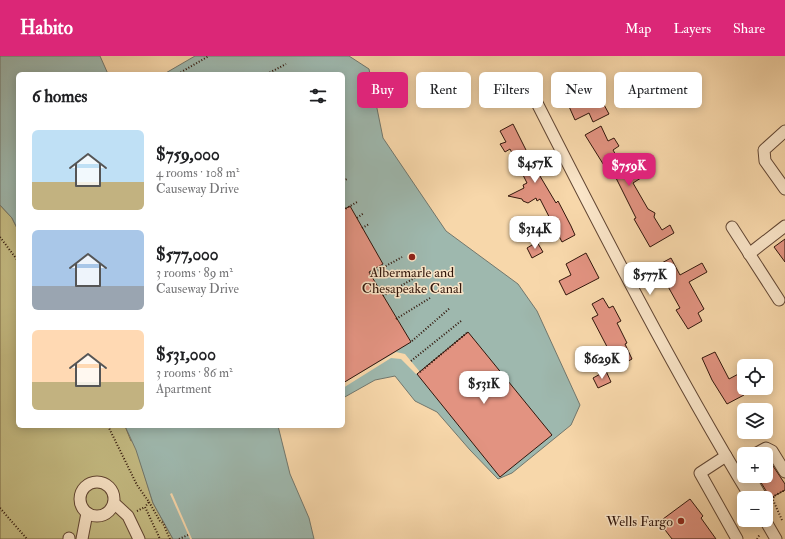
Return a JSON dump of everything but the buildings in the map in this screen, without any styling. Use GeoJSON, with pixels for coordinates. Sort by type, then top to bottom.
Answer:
{"type":"FeatureCollection","features":[{"type":"Feature","properties":{"kind":"street"},"geometry":{"type":"LineString","coordinates":[[540,108],[651,321],[747,491]]}},
{"type":"Feature","properties":{"kind":"street"},"geometry":{"type":"LineString","coordinates":[[785,131],[764,150],[765,161],[785,189]]}},
{"type":"Feature","properties":{"kind":"street"},"geometry":{"type":"LineString","coordinates":[[749,254],[785,226]]}},
{"type":"Feature","properties":{"kind":"street"},"geometry":{"type":"LineString","coordinates":[[732,227],[778,300]]}},
{"type":"Feature","properties":{"kind":"street"},"geometry":{"type":"LineString","coordinates":[[773,453],[785,472]]}},
{"type":"Feature","properties":{"kind":"street"},"geometry":{"type":"LineString","coordinates":[[726,456],[700,473],[737,539]]}},
{"type":"Feature","properties":{"kind":"street"},"geometry":{"type":"LineString","coordinates":[[95,482],[106,484],[113,493],[114,503],[109,512],[104,515],[93,516],[87,513],[81,503],[80,497],[82,492],[90,484],[95,482]]}},
{"type":"Feature","properties":{"kind":"street"},"geometry":{"type":"LineString","coordinates":[[114,503],[128,516],[139,539]]}},
{"type":"Feature","properties":{"kind":"street"},"geometry":{"type":"LineString","coordinates":[[82,539],[87,513]]}},
{"type":"Feature","properties":{"kind":"street"},"geometry":{"type":"LineString","coordinates":[[769,527],[776,539]]}},
{"type":"Feature","properties":{"kind":"path"},"geometry":{"type":"LineString","coordinates":[[181,72],[209,56]]}},
{"type":"Feature","properties":{"kind":"path"},"geometry":{"type":"LineString","coordinates":[[271,72],[286,64]]}},
{"type":"Feature","properties":{"kind":"path"},"geometry":{"type":"LineString","coordinates":[[345,209],[357,202]]}},
{"type":"Feature","properties":{"kind":"path"},"geometry":{"type":"LineString","coordinates":[[357,218],[364,213]]}},
{"type":"Feature","properties":{"kind":"path"},"geometry":{"type":"LineString","coordinates":[[362,228],[370,224]]}},
{"type":"Feature","properties":{"kind":"path"},"geometry":{"type":"LineString","coordinates":[[0,237],[16,258]]}},
{"type":"Feature","properties":{"kind":"path"},"geometry":{"type":"LineString","coordinates":[[370,275],[402,257]]}},
{"type":"Feature","properties":{"kind":"path"},"geometry":{"type":"LineString","coordinates":[[382,296],[416,277]]}},
{"type":"Feature","properties":{"kind":"path"},"geometry":{"type":"LineString","coordinates":[[396,318],[430,298]]}},
{"type":"Feature","properties":{"kind":"path"},"geometry":{"type":"LineString","coordinates":[[412,342],[450,308]]}},
{"type":"Feature","properties":{"kind":"path"},"geometry":{"type":"LineString","coordinates":[[411,361],[461,321]]}},
{"type":"Feature","properties":{"kind":"path"},"geometry":{"type":"LineString","coordinates":[[420,372],[468,332]]}},
{"type":"Feature","properties":{"kind":"path"},"geometry":{"type":"LineString","coordinates":[[109,428],[137,485],[160,521],[163,523],[170,539]]}},
{"type":"Feature","properties":{"kind":"path"},"geometry":{"type":"LineString","coordinates":[[782,520],[773,500],[774,496],[784,491]]}},
{"type":"Feature","properties":{"kind":"path"},"geometry":{"type":"LineString","coordinates":[[128,516],[149,502]]}},
{"type":"Feature","properties":{"kind":"path"},"geometry":{"type":"LineString","coordinates":[[145,506],[160,539]]}},
{"type":"Feature","properties":{"kind":"path"},"geometry":{"type":"LineString","coordinates":[[0,508],[27,539]]}},
{"type":"Feature","properties":{"kind":"path"},"geometry":{"type":"LineString","coordinates":[[179,539],[188,535]]}},
{"type":"Feature","properties":{"kind":"shaded area"},"geometry":{"type":"Polygon","coordinates":[[[0,56],[100,56],[107,72],[16,72],[16,226],[12,218],[0,205],[0,56]]]}},
{"type":"Feature","properties":{"kind":"shaded area","name":"Albermarle and Chesapeake Canal"},"geometry":{"type":"Polygon","coordinates":[[[195,56],[349,56],[369,69],[370,72],[357,72],[357,108],[377,108],[383,138],[446,231],[518,284],[537,311],[580,405],[571,425],[512,473],[498,479],[437,412],[415,401],[395,376],[375,380],[345,397],[345,72],[167,72],[195,56]]]}},
{"type":"Feature","properties":{"kind":"shaded area"},"geometry":{"type":"Polygon","coordinates":[[[0,205],[12,218],[16,226],[16,428],[126,428],[131,441],[134,440],[153,503],[173,539],[0,539],[0,205]]]}},
{"type":"Feature","properties":{"kind":"shaded area"},"geometry":{"type":"Polygon","coordinates":[[[126,428],[278,428],[290,474],[309,518],[314,539],[173,539],[153,503],[136,450],[126,428]]]}},
{"type":"Feature","properties":{"kind":"pier"},"geometry":{"type":"Polygon","coordinates":[[[396,352],[405,354],[420,372],[416,374],[401,359],[391,358],[345,387],[345,382],[396,352]]]}},
{"type":"Feature","properties":{"kind":"pier"},"geometry":{"type":"Polygon","coordinates":[[[172,493],[192,539],[190,539],[170,494],[172,493]]]}},
{"type":"Feature","properties":{"kind":"place","name":"Albermarle and Chesapeake Canal"},"geometry":{"type":"Point","coordinates":[412,257]}},
{"type":"Feature","properties":{"kind":"place","name":"Wells Fargo"},"geometry":{"type":"Point","coordinates":[681,521]}}]}
